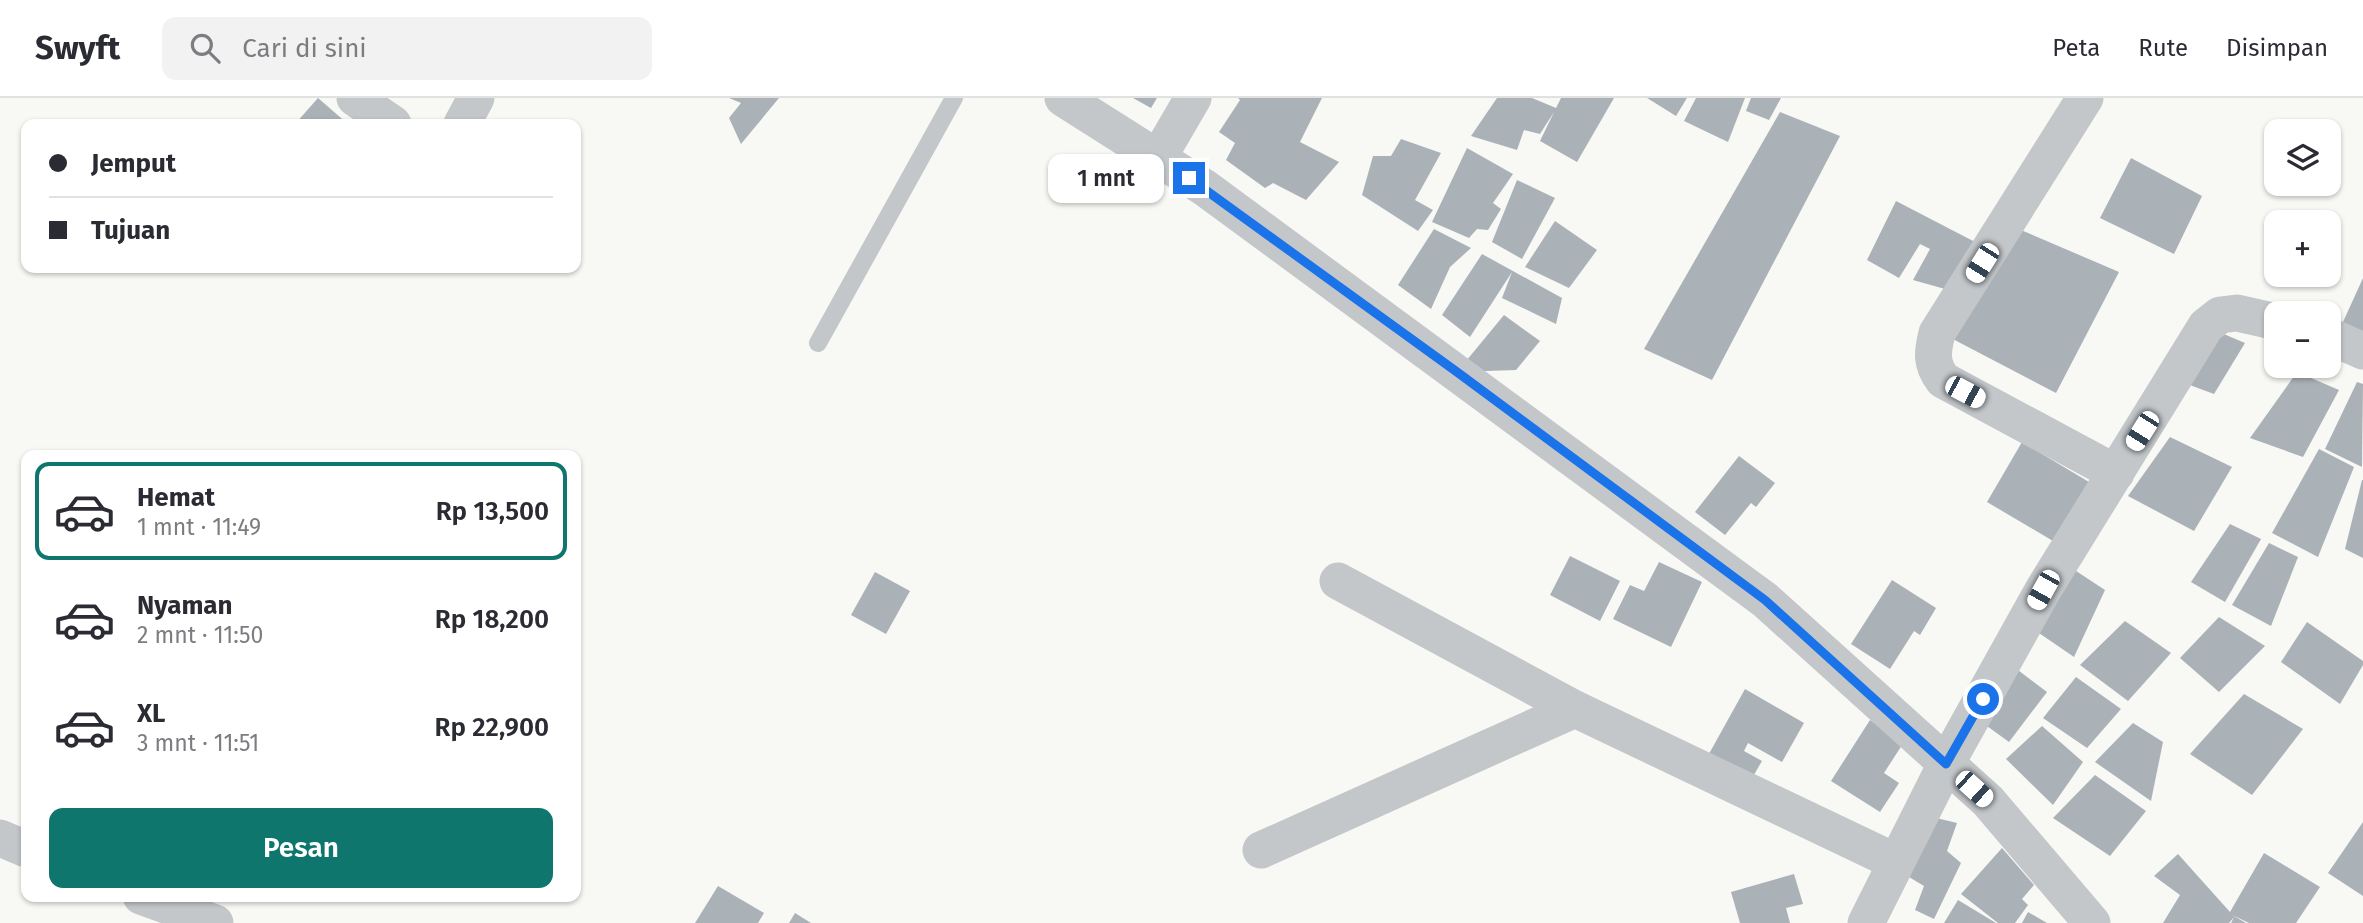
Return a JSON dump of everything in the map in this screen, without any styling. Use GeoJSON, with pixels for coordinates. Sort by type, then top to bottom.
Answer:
{"type":"FeatureCollection","features":[{"type":"Feature","properties":{"kind":"street"},"geometry":{"type":"LineString","coordinates":[[355,98],[386,119]]}},
{"type":"Feature","properties":{"kind":"street"},"geometry":{"type":"LineString","coordinates":[[465,119],[476,98]]}},
{"type":"Feature","properties":{"kind":"street"},"geometry":{"type":"LineString","coordinates":[[1063,98],[1205,188],[1765,600],[1988,801],[2092,923]]}},
{"type":"Feature","properties":{"kind":"street"},"geometry":{"type":"LineString","coordinates":[[1158,158],[1193,98]]}},
{"type":"Feature","properties":{"kind":"street"},"geometry":{"type":"LineString","coordinates":[[2085,98],[1937,333],[1932,351],[1933,368],[1943,380],[2116,473]]}},
{"type":"Feature","properties":{"kind":"street"},"geometry":{"type":"LineString","coordinates":[[1866,923],[1946,764],[2043,590],[2206,326],[2220,315],[2237,313],[2264,319]]}},
{"type":"Feature","properties":{"kind":"street"},"geometry":{"type":"LineString","coordinates":[[2341,341],[2363,351]]}},
{"type":"Feature","properties":{"kind":"street"},"geometry":{"type":"LineString","coordinates":[[1338,581],[1574,709],[1896,862]]}},
{"type":"Feature","properties":{"kind":"street"},"geometry":{"type":"LineString","coordinates":[[1261,849],[1574,709]]}},
{"type":"Feature","properties":{"kind":"street"},"geometry":{"type":"LineString","coordinates":[[0,838],[21,847]]}},
{"type":"Feature","properties":{"kind":"street"},"geometry":{"type":"LineString","coordinates":[[157,902],[215,923]]}},
{"type":"Feature","properties":{"kind":"lane"},"geometry":{"type":"LineString","coordinates":[[818,344],[954,98]]}},
{"type":"Feature","properties":{"kind":"building"},"geometry":{"type":"Polygon","coordinates":[[[318,98],[342,119],[299,119],[318,98]]]}},
{"type":"Feature","properties":{"kind":"building"},"geometry":{"type":"Polygon","coordinates":[[[729,98],[779,98],[741,144],[729,118],[741,103],[729,98]]]}},
{"type":"Feature","properties":{"kind":"building"},"geometry":{"type":"Polygon","coordinates":[[[1133,98],[1157,98],[1151,108],[1133,98]]]}},
{"type":"Feature","properties":{"kind":"building"},"geometry":{"type":"Polygon","coordinates":[[[1238,98],[1322,98],[1300,142],[1339,162],[1306,200],[1273,183],[1265,188],[1226,160],[1235,143],[1219,132],[1240,100],[1238,98]]]}},
{"type":"Feature","properties":{"kind":"building"},"geometry":{"type":"Polygon","coordinates":[[[1497,98],[1532,98],[1556,108],[1561,98],[1614,98],[1577,162],[1540,141],[1554,112],[1540,134],[1524,130],[1517,150],[1471,136],[1497,98]]]}},
{"type":"Feature","properties":{"kind":"building"},"geometry":{"type":"Polygon","coordinates":[[[1647,98],[1687,98],[1676,116],[1647,98]]]}},
{"type":"Feature","properties":{"kind":"building"},"geometry":{"type":"Polygon","coordinates":[[[1696,98],[1745,98],[1728,142],[1684,121],[1696,98]]]}},
{"type":"Feature","properties":{"kind":"building"},"geometry":{"type":"Polygon","coordinates":[[[1751,98],[1781,98],[1769,120],[1746,111],[1751,98]]]}},
{"type":"Feature","properties":{"kind":"building"},"geometry":{"type":"Polygon","coordinates":[[[1780,112],[1840,136],[1712,380],[1644,349],[1780,112]]]}},
{"type":"Feature","properties":{"kind":"building"},"geometry":{"type":"Polygon","coordinates":[[[1401,139],[1441,153],[1415,200],[1433,210],[1418,231],[1362,195],[1373,156],[1391,156],[1401,139]]]}},
{"type":"Feature","properties":{"kind":"building"},"geometry":{"type":"Polygon","coordinates":[[[1467,148],[1513,174],[1493,203],[1501,209],[1488,230],[1477,229],[1469,238],[1432,222],[1467,148]]]}},
{"type":"Feature","properties":{"kind":"building"},"geometry":{"type":"Polygon","coordinates":[[[2131,158],[2202,196],[2174,254],[2100,218],[2131,158]]]}},
{"type":"Feature","properties":{"kind":"building"},"geometry":{"type":"Polygon","coordinates":[[[1517,180],[1555,198],[1522,259],[1492,242],[1517,180]]]}},
{"type":"Feature","properties":{"kind":"building"},"geometry":{"type":"Polygon","coordinates":[[[1896,201],[1977,243],[1945,289],[1913,280],[1930,249],[1920,244],[1899,278],[1867,260],[1896,201]]]}},
{"type":"Feature","properties":{"kind":"building"},"geometry":{"type":"Polygon","coordinates":[[[1555,221],[1597,250],[1569,288],[1525,267],[1555,221]]]}},
{"type":"Feature","properties":{"kind":"building"},"geometry":{"type":"Polygon","coordinates":[[[1434,229],[1471,248],[1450,267],[1431,309],[1398,285],[1434,229]]]}},
{"type":"Feature","properties":{"kind":"building"},"geometry":{"type":"Polygon","coordinates":[[[2021,230],[2119,272],[2056,393],[1947,336],[2021,230]]]}},
{"type":"Feature","properties":{"kind":"building"},"geometry":{"type":"Polygon","coordinates":[[[1482,254],[1562,298],[1556,324],[1502,298],[1512,272],[1470,337],[1442,315],[1482,254]]]}},
{"type":"Feature","properties":{"kind":"building"},"geometry":{"type":"Polygon","coordinates":[[[2363,278],[2363,332],[2343,322],[2363,278]]]}},
{"type":"Feature","properties":{"kind":"building"},"geometry":{"type":"Polygon","coordinates":[[[1504,315],[1540,341],[1516,370],[1457,372],[1504,315]]]}},
{"type":"Feature","properties":{"kind":"building"},"geometry":{"type":"Polygon","coordinates":[[[2219,332],[2245,343],[2214,394],[2187,384],[2219,332]]]}},
{"type":"Feature","properties":{"kind":"building"},"geometry":{"type":"Polygon","coordinates":[[[2293,378],[2311,378],[2339,390],[2303,457],[2250,438],[2293,378]]]}},
{"type":"Feature","properties":{"kind":"building"},"geometry":{"type":"Polygon","coordinates":[[[2357,382],[2363,384],[2362,467],[2325,449],[2357,382]]]}},
{"type":"Feature","properties":{"kind":"building"},"geometry":{"type":"Polygon","coordinates":[[[2170,437],[2232,467],[2194,531],[2128,496],[2170,437]]]}},
{"type":"Feature","properties":{"kind":"building"},"geometry":{"type":"Polygon","coordinates":[[[2022,442],[2089,482],[2053,541],[1987,502],[2022,442]]]}},
{"type":"Feature","properties":{"kind":"building"},"geometry":{"type":"Polygon","coordinates":[[[2319,449],[2354,467],[2318,557],[2272,533],[2319,449]]]}},
{"type":"Feature","properties":{"kind":"building"},"geometry":{"type":"Polygon","coordinates":[[[1739,456],[1775,483],[1756,507],[1751,503],[1725,535],[1695,512],[1739,456]]]}},
{"type":"Feature","properties":{"kind":"building"},"geometry":{"type":"Polygon","coordinates":[[[2363,480],[2363,558],[2345,549],[2363,480]]]}},
{"type":"Feature","properties":{"kind":"building"},"geometry":{"type":"Polygon","coordinates":[[[2230,524],[2261,539],[2225,602],[2191,582],[2230,524]]]}},
{"type":"Feature","properties":{"kind":"building"},"geometry":{"type":"Polygon","coordinates":[[[2269,543],[2298,557],[2271,626],[2232,605],[2269,543]]]}},
{"type":"Feature","properties":{"kind":"building"},"geometry":{"type":"Polygon","coordinates":[[[1570,556],[1620,581],[1600,621],[1550,595],[1570,556]]]}},
{"type":"Feature","properties":{"kind":"building"},"geometry":{"type":"Polygon","coordinates":[[[1659,562],[1702,582],[1671,647],[1613,619],[1630,585],[1644,591],[1659,562]]]}},
{"type":"Feature","properties":{"kind":"building"},"geometry":{"type":"Polygon","coordinates":[[[2073,569],[2105,590],[2074,657],[2030,627],[2073,569]]]}},
{"type":"Feature","properties":{"kind":"building"},"geometry":{"type":"Polygon","coordinates":[[[875,572],[910,591],[886,634],[851,615],[875,572]]]}},
{"type":"Feature","properties":{"kind":"building"},"geometry":{"type":"Polygon","coordinates":[[[1892,580],[1936,608],[1920,635],[1914,631],[1890,669],[1851,644],[1892,580]]]}},
{"type":"Feature","properties":{"kind":"building"},"geometry":{"type":"Polygon","coordinates":[[[2219,617],[2265,646],[2219,692],[2180,658],[2219,617]]]}},
{"type":"Feature","properties":{"kind":"building"},"geometry":{"type":"Polygon","coordinates":[[[2125,621],[2171,653],[2128,701],[2080,665],[2125,621]]]}},
{"type":"Feature","properties":{"kind":"building"},"geometry":{"type":"Polygon","coordinates":[[[2307,622],[2363,661],[2340,704],[2281,662],[2307,622]]]}},
{"type":"Feature","properties":{"kind":"building"},"geometry":{"type":"Polygon","coordinates":[[[2010,664],[2047,692],[2009,742],[1976,718],[2010,664]]]}},
{"type":"Feature","properties":{"kind":"building"},"geometry":{"type":"Polygon","coordinates":[[[2076,677],[2121,709],[2087,748],[2043,718],[2076,677]]]}},
{"type":"Feature","properties":{"kind":"building"},"geometry":{"type":"Polygon","coordinates":[[[1745,689],[1804,723],[1782,762],[1748,743],[1744,751],[1762,761],[1748,785],[1705,761],[1745,689]]]}},
{"type":"Feature","properties":{"kind":"building"},"geometry":{"type":"Polygon","coordinates":[[[2244,694],[2303,729],[2252,795],[2190,754],[2244,694]]]}},
{"type":"Feature","properties":{"kind":"building"},"geometry":{"type":"Polygon","coordinates":[[[1870,720],[1904,742],[1884,773],[1899,783],[1880,812],[1831,781],[1870,720]]]}},
{"type":"Feature","properties":{"kind":"building"},"geometry":{"type":"Polygon","coordinates":[[[2133,723],[2163,742],[2151,801],[2095,762],[2133,723]]]}},
{"type":"Feature","properties":{"kind":"building"},"geometry":{"type":"Polygon","coordinates":[[[2042,726],[2083,762],[2053,805],[2006,759],[2042,726]]]}},
{"type":"Feature","properties":{"kind":"building"},"geometry":{"type":"Polygon","coordinates":[[[2095,775],[2146,811],[2110,856],[2053,818],[2095,775]]]}},
{"type":"Feature","properties":{"kind":"building"},"geometry":{"type":"Polygon","coordinates":[[[1924,815],[1957,823],[1947,851],[1961,863],[1934,919],[1915,910],[1924,886],[1899,871],[1924,815]]]}},
{"type":"Feature","properties":{"kind":"building"},"geometry":{"type":"Polygon","coordinates":[[[2363,822],[2363,896],[2328,873],[2363,822]]]}},
{"type":"Feature","properties":{"kind":"building"},"geometry":{"type":"Polygon","coordinates":[[[2002,848],[2034,885],[2022,899],[2028,905],[2015,923],[1998,923],[1961,894],[2002,848]]]}},
{"type":"Feature","properties":{"kind":"building"},"geometry":{"type":"Polygon","coordinates":[[[2264,853],[2320,887],[2296,923],[2249,923],[2232,915],[2246,923],[2231,923],[2234,917],[2229,923],[2163,923],[2180,895],[2154,876],[2178,854],[2230,912],[2264,853]]]}},
{"type":"Feature","properties":{"kind":"building"},"geometry":{"type":"Polygon","coordinates":[[[1794,874],[1803,904],[1786,908],[1790,923],[1740,923],[1731,892],[1794,874]]]}},
{"type":"Feature","properties":{"kind":"building"},"geometry":{"type":"Polygon","coordinates":[[[718,886],[764,913],[758,923],[695,923],[718,886]]]}},
{"type":"Feature","properties":{"kind":"building"},"geometry":{"type":"Polygon","coordinates":[[[1958,900],[1996,923],[1944,923],[1958,900]]]}},
{"type":"Feature","properties":{"kind":"building"},"geometry":{"type":"Polygon","coordinates":[[[2028,912],[2047,923],[2022,923],[2028,912]]]}},
{"type":"Feature","properties":{"kind":"building"},"geometry":{"type":"Polygon","coordinates":[[[795,913],[811,923],[789,923],[795,913]]]}},
{"type":"Feature","properties":{"kind":"route"},"geometry":{"type":"LineString","coordinates":[[1189,178],[1765,600],[1946,764],[1983,699]]}}]}
